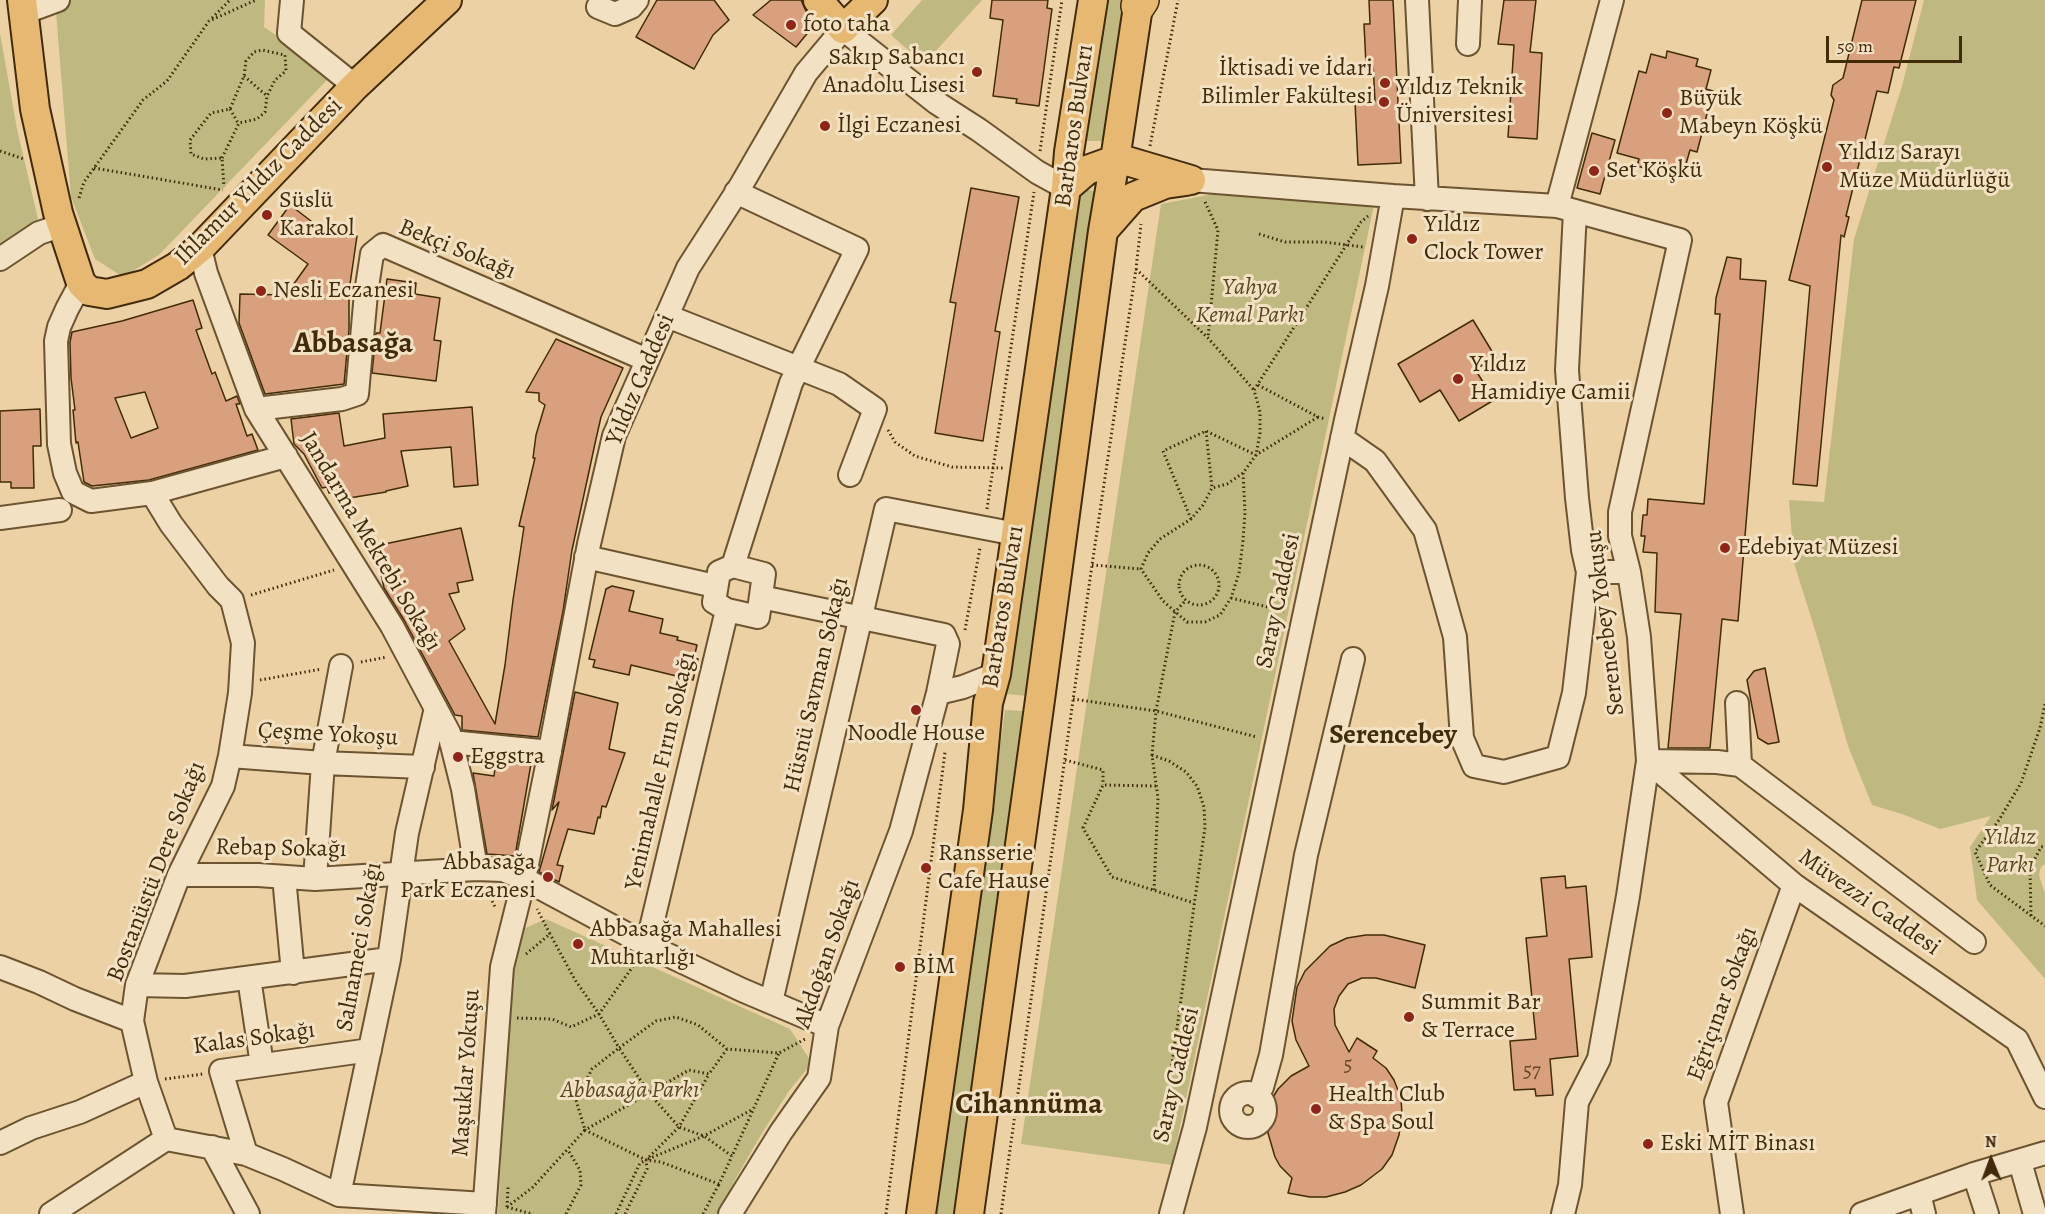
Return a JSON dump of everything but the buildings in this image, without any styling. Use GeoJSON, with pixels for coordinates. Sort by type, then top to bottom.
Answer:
{"type":"FeatureCollection","features":[{"type":"Feature","properties":{"kind":"main road","name":"Ihlamur Yıldız Caddesi"},"geometry":{"type":"LineString","coordinates":[[81,283],[89,291],[107,294],[147,284],[178,266],[200,248],[355,86],[447,0]]}},
{"type":"Feature","properties":{"kind":"main road"},"geometry":{"type":"LineString","coordinates":[[818,0],[843,29]]}},
{"type":"Feature","properties":{"kind":"main road","name":"Yıldız Caddesi"},"geometry":{"type":"LineString","coordinates":[[843,29],[873,0]]}},
{"type":"Feature","properties":{"kind":"main road","name":"Barbaros Bulvarı"},"geometry":{"type":"LineString","coordinates":[[921,1214],[978,810],[988,703],[996,674],[1066,188],[1069,152],[1093,0]]}},
{"type":"Feature","properties":{"kind":"main road","name":"Barbaros Bulvarı"},"geometry":{"type":"LineString","coordinates":[[969,1214],[1102,231],[1116,160],[1139,2]]}},
{"type":"Feature","properties":{"kind":"main road"},"geometry":{"type":"LineString","coordinates":[[23,7],[35,109],[60,219],[81,283]]}},
{"type":"Feature","properties":{"kind":"main road"},"geometry":{"type":"LineString","coordinates":[[1066,188],[1087,170],[1116,160],[1127,161],[1145,180],[1191,180]]}},
{"type":"Feature","properties":{"kind":"main road"},"geometry":{"type":"LineString","coordinates":[[1102,231],[1133,198],[1145,180]]}},
{"type":"Feature","properties":{"kind":"street"},"geometry":{"type":"LineString","coordinates":[[23,7],[58,0]]}},
{"type":"Feature","properties":{"kind":"street"},"geometry":{"type":"LineString","coordinates":[[292,0],[289,33],[355,86]]}},
{"type":"Feature","properties":{"kind":"street"},"geometry":{"type":"LineString","coordinates":[[598,7],[615,14],[631,7],[637,0]]}},
{"type":"Feature","properties":{"kind":"street"},"geometry":{"type":"LineString","coordinates":[[1417,0],[1427,199]]}},
{"type":"Feature","properties":{"kind":"street"},"geometry":{"type":"LineString","coordinates":[[1467,44],[1470,0]]}},
{"type":"Feature","properties":{"kind":"street"},"geometry":{"type":"LineString","coordinates":[[1335,429],[1375,460],[1425,530],[1455,637],[1462,738],[1474,766],[1504,772],[1558,757],[1574,693],[1588,572],[1577,498],[1567,370],[1566,209],[1612,0]]}},
{"type":"Feature","properties":{"kind":"street"},"geometry":{"type":"LineString","coordinates":[[843,29],[937,103],[1037,172],[1066,188]]}},
{"type":"Feature","properties":{"kind":"street","name":"Yıldız Caddesi"},"geometry":{"type":"LineString","coordinates":[[524,879],[586,557],[614,436],[688,268],[806,73],[843,29]]}},
{"type":"Feature","properties":{"kind":"street"},"geometry":{"type":"LineString","coordinates":[[1191,180],[1393,196]]}},
{"type":"Feature","properties":{"kind":"street"},"geometry":{"type":"LineString","coordinates":[[733,566],[791,383],[857,249],[736,192]]}},
{"type":"Feature","properties":{"kind":"street","name":"Serencebey Yokuşu"},"geometry":{"type":"LineString","coordinates":[[1393,196],[1566,209],[1680,240],[1620,512],[1620,536],[1629,572],[1639,637],[1648,761],[1628,896],[1599,1059],[1576,1102],[1570,1185],[1563,1214]]}},
{"type":"Feature","properties":{"kind":"street","name":"Saray Caddesi"},"geometry":{"type":"LineString","coordinates":[[1171,1214],[1195,1127],[1304,615],[1335,429],[1384,249],[1393,196]]}},
{"type":"Feature","properties":{"kind":"street"},"geometry":{"type":"LineString","coordinates":[[0,259],[60,219]]}},
{"type":"Feature","properties":{"kind":"street","name":"Bekçi Sokağı"},"geometry":{"type":"LineString","coordinates":[[256,409],[342,399],[357,394],[366,293],[372,254],[383,245],[647,360]]}},
{"type":"Feature","properties":{"kind":"street","name":"Jandarma Mektebi Sokağı"},"geometry":{"type":"LineString","coordinates":[[200,248],[206,273],[256,409],[392,626],[448,733],[463,789],[476,868]]}},
{"type":"Feature","properties":{"kind":"street"},"geometry":{"type":"LineString","coordinates":[[81,283],[67,309],[56,341],[58,432],[65,472],[73,492],[91,501],[152,493],[286,456]]}},
{"type":"Feature","properties":{"kind":"street"},"geometry":{"type":"LineString","coordinates":[[668,316],[839,384],[875,409],[850,476]]}},
{"type":"Feature","properties":{"kind":"street","name":"Bostanüstü Dere Sokağı"},"geometry":{"type":"LineString","coordinates":[[152,493],[171,524],[231,600],[243,643],[240,693],[223,786],[180,875],[137,985],[132,1021],[146,1082],[166,1139]]}},
{"type":"Feature","properties":{"kind":"street","name":"Hüsnü Savman Sokağı"},"geometry":{"type":"LineString","coordinates":[[771,1002],[886,509],[1016,534]]}},
{"type":"Feature","properties":{"kind":"street"},"geometry":{"type":"LineString","coordinates":[[0,518],[60,510]]}},
{"type":"Feature","properties":{"kind":"street"},"geometry":{"type":"LineString","coordinates":[[586,557],[715,586]]}},
{"type":"Feature","properties":{"kind":"street"},"geometry":{"type":"LineString","coordinates":[[733,566],[764,574],[758,617],[727,610],[714,602],[719,572],[733,566]]}},
{"type":"Feature","properties":{"kind":"street"},"geometry":{"type":"LineString","coordinates":[[1588,572],[1629,572]]}},
{"type":"Feature","properties":{"kind":"street"},"geometry":{"type":"LineString","coordinates":[[761,597],[861,617]]}},
{"type":"Feature","properties":{"kind":"street","name":"Yenimahalle Fırın Sokağı"},"geometry":{"type":"LineString","coordinates":[[647,945],[727,610]]}},
{"type":"Feature","properties":{"kind":"street","name":"Akdoğan Sokağı"},"geometry":{"type":"LineString","coordinates":[[730,1214],[781,1132],[819,1078],[827,1026],[901,831],[938,693],[948,645],[944,634],[861,617]]}},
{"type":"Feature","properties":{"kind":"street"},"geometry":{"type":"LineString","coordinates":[[1200,1103],[1231,1109],[1237,1124],[1248,1127],[1262,1120],[1264,1104],[1256,1096],[1262,1087],[1271,1055],[1306,855],[1353,659]]}},
{"type":"Feature","properties":{"kind":"street"},"geometry":{"type":"LineString","coordinates":[[315,879],[323,763],[341,666]]}},
{"type":"Feature","properties":{"kind":"street"},"geometry":{"type":"LineString","coordinates":[[938,693],[963,687],[996,674]]}},
{"type":"Feature","properties":{"kind":"street"},"geometry":{"type":"LineString","coordinates":[[1737,703],[1740,765]]}},
{"type":"Feature","properties":{"kind":"street","name":"Salnameci Sokağı"},"geometry":{"type":"LineString","coordinates":[[339,1195],[390,959],[407,833],[436,708]]}},
{"type":"Feature","properties":{"kind":"street"},"geometry":{"type":"LineString","coordinates":[[451,742],[550,752]]}},
{"type":"Feature","properties":{"kind":"street","name":"Çeşme Yokoşu"},"geometry":{"type":"LineString","coordinates":[[230,756],[323,763],[423,766]]}},
{"type":"Feature","properties":{"kind":"street"},"geometry":{"type":"LineString","coordinates":[[1648,761],[1718,762],[1740,765],[1974,942]]}},
{"type":"Feature","properties":{"kind":"street","name":"Müvezzi Caddesi"},"geometry":{"type":"LineString","coordinates":[[1648,761],[1794,885],[2017,1040],[2045,1097]]}},
{"type":"Feature","properties":{"kind":"street","name":"Rebap Sokağı"},"geometry":{"type":"LineString","coordinates":[[180,875],[315,879],[476,868],[503,870],[647,945],[827,1026]]}},
{"type":"Feature","properties":{"kind":"street"},"geometry":{"type":"LineString","coordinates":[[284,877],[294,973]]}},
{"type":"Feature","properties":{"kind":"street","name":"Maşuklar Yokuşu"},"geometry":{"type":"LineString","coordinates":[[484,1209],[502,967],[524,879]]}},
{"type":"Feature","properties":{"kind":"street","name":"Eğriçınar Sokağı"},"geometry":{"type":"LineString","coordinates":[[1732,1214],[1716,1102],[1794,885]]}},
{"type":"Feature","properties":{"kind":"street"},"geometry":{"type":"LineString","coordinates":[[137,985],[185,986],[390,959]]}},
{"type":"Feature","properties":{"kind":"street"},"geometry":{"type":"LineString","coordinates":[[0,967],[39,981],[75,999],[132,1021]]}},
{"type":"Feature","properties":{"kind":"street"},"geometry":{"type":"LineString","coordinates":[[249,978],[262,1065]]}},
{"type":"Feature","properties":{"kind":"street","name":"Kalas Sokağı"},"geometry":{"type":"LineString","coordinates":[[221,1071],[370,1050]]}},
{"type":"Feature","properties":{"kind":"street"},"geometry":{"type":"LineString","coordinates":[[221,1071],[246,1154]]}},
{"type":"Feature","properties":{"kind":"street"},"geometry":{"type":"LineString","coordinates":[[0,1143],[31,1128],[80,1112],[146,1082]]}},
{"type":"Feature","properties":{"kind":"street"},"geometry":{"type":"LineString","coordinates":[[51,1214],[166,1139],[246,1154],[283,1168],[339,1195],[484,1209]]}},
{"type":"Feature","properties":{"kind":"street"},"geometry":{"type":"LineString","coordinates":[[212,1147],[248,1214]]}},
{"type":"Feature","properties":{"kind":"street"},"geometry":{"type":"LineString","coordinates":[[1862,1214],[1922,1204],[1974,1174],[2045,1153]]}},
{"type":"Feature","properties":{"kind":"street"},"geometry":{"type":"LineString","coordinates":[[2020,1162],[2035,1214]]}},
{"type":"Feature","properties":{"kind":"street"},"geometry":{"type":"LineString","coordinates":[[1974,1174],[1987,1214]]}},
{"type":"Feature","properties":{"kind":"path"},"geometry":{"type":"LineString","coordinates":[[60,219],[76,208],[84,182],[143,100],[166,81],[210,21],[230,0]]}},
{"type":"Feature","properties":{"kind":"path"},"geometry":{"type":"LineString","coordinates":[[210,21],[255,0]]}},
{"type":"Feature","properties":{"kind":"path"},"geometry":{"type":"LineString","coordinates":[[1040,156],[1062,0]]}},
{"type":"Feature","properties":{"kind":"path"},"geometry":{"type":"LineString","coordinates":[[1001,1214],[1136,269],[1145,180],[1178,0]]}},
{"type":"Feature","properties":{"kind":"path"},"geometry":{"type":"LineString","coordinates":[[230,109],[244,76],[246,61],[254,52],[262,50],[285,56],[286,71],[275,80],[267,96],[265,112],[258,119],[239,123]]}},
{"type":"Feature","properties":{"kind":"path"},"geometry":{"type":"LineString","coordinates":[[244,76],[267,96]]}},
{"type":"Feature","properties":{"kind":"path"},"geometry":{"type":"LineString","coordinates":[[222,158],[204,159],[191,154],[190,140],[211,113],[230,109]]}},
{"type":"Feature","properties":{"kind":"path"},"geometry":{"type":"LineString","coordinates":[[230,109],[239,123]]}},
{"type":"Feature","properties":{"kind":"path"},"geometry":{"type":"LineString","coordinates":[[94,168],[225,191],[222,158],[239,123]]}},
{"type":"Feature","properties":{"kind":"path"},"geometry":{"type":"LineString","coordinates":[[1191,180],[1197,184],[1218,230],[1208,338]]}},
{"type":"Feature","properties":{"kind":"path"},"geometry":{"type":"LineString","coordinates":[[963,639],[984,527],[1035,182]]}},
{"type":"Feature","properties":{"kind":"path"},"geometry":{"type":"LineString","coordinates":[[1254,390],[1361,222],[1393,196]]}},
{"type":"Feature","properties":{"kind":"path"},"geometry":{"type":"LineString","coordinates":[[1259,234],[1285,242],[1324,242],[1384,249]]}},
{"type":"Feature","properties":{"kind":"path"},"geometry":{"type":"LineString","coordinates":[[1136,269],[1208,338],[1254,390],[1260,412],[1260,433],[1256,455]]}},
{"type":"Feature","properties":{"kind":"path"},"geometry":{"type":"LineString","coordinates":[[1258,385],[1318,417],[1335,429]]}},
{"type":"Feature","properties":{"kind":"path"},"geometry":{"type":"LineString","coordinates":[[875,409],[895,442],[915,456],[952,467],[1026,469]]}},
{"type":"Feature","properties":{"kind":"path"},"geometry":{"type":"LineString","coordinates":[[1212,488],[1227,484],[1243,473],[1256,455],[1318,417]]}},
{"type":"Feature","properties":{"kind":"path"},"geometry":{"type":"LineString","coordinates":[[1141,569],[1149,553],[1160,539],[1191,519],[1203,505],[1212,488],[1206,431]]}},
{"type":"Feature","properties":{"kind":"path"},"geometry":{"type":"LineString","coordinates":[[1206,431],[1256,455]]}},
{"type":"Feature","properties":{"kind":"path"},"geometry":{"type":"LineString","coordinates":[[1191,519],[1163,451],[1206,431]]}},
{"type":"Feature","properties":{"kind":"path"},"geometry":{"type":"LineString","coordinates":[[1141,569],[1163,601],[1187,622],[1205,622],[1220,615],[1231,598],[1239,573],[1245,512],[1243,473]]}},
{"type":"Feature","properties":{"kind":"path"},"geometry":{"type":"LineString","coordinates":[[231,600],[353,565]]}},
{"type":"Feature","properties":{"kind":"path"},"geometry":{"type":"LineString","coordinates":[[1092,565],[1141,569]]}},
{"type":"Feature","properties":{"kind":"path"},"geometry":{"type":"LineString","coordinates":[[1193,566],[1206,566],[1212,570],[1216,575],[1219,588],[1213,599],[1201,605],[1186,600],[1179,586],[1183,573],[1193,566]]}},
{"type":"Feature","properties":{"kind":"path"},"geometry":{"type":"LineString","coordinates":[[1231,598],[1304,615]]}},
{"type":"Feature","properties":{"kind":"path"},"geometry":{"type":"LineString","coordinates":[[1154,890],[1158,798],[1152,755],[1156,711],[1175,612],[1186,600]]}},
{"type":"Feature","properties":{"kind":"path"},"geometry":{"type":"LineString","coordinates":[[1073,699],[1156,711],[1276,742]]}},
{"type":"Feature","properties":{"kind":"path"},"geometry":{"type":"LineString","coordinates":[[2045,704],[2040,728],[2020,783],[1999,820],[1975,852],[1990,885],[2045,926]]}},
{"type":"Feature","properties":{"kind":"path"},"geometry":{"type":"LineString","coordinates":[[886,1214],[945,748]]}},
{"type":"Feature","properties":{"kind":"path"},"geometry":{"type":"LineString","coordinates":[[1152,755],[1169,761],[1186,772],[1197,786],[1204,807],[1205,827],[1161,1143]]}},
{"type":"Feature","properties":{"kind":"path"},"geometry":{"type":"LineString","coordinates":[[1065,760],[1103,770],[1103,785],[1083,828],[1112,877],[1194,903]]}},
{"type":"Feature","properties":{"kind":"path"},"geometry":{"type":"LineString","coordinates":[[1103,785],[1156,786]]}},
{"type":"Feature","properties":{"kind":"path"},"geometry":{"type":"LineString","coordinates":[[2031,916],[2030,868],[2041,847],[2045,846]]}},
{"type":"Feature","properties":{"kind":"path"},"geometry":{"type":"LineString","coordinates":[[476,868],[510,936]]}},
{"type":"Feature","properties":{"kind":"path"},"geometry":{"type":"LineString","coordinates":[[524,879],[575,980],[649,1093],[679,1127],[704,1136],[732,1156]]}},
{"type":"Feature","properties":{"kind":"path"},"geometry":{"type":"LineString","coordinates":[[525,956],[550,934]]}},
{"type":"Feature","properties":{"kind":"path"},"geometry":{"type":"LineString","coordinates":[[515,1018],[552,1019],[572,1027],[599,1014],[647,945]]}},
{"type":"Feature","properties":{"kind":"path"},"geometry":{"type":"LineString","coordinates":[[719,1184],[661,1162],[646,1160],[585,1130],[576,1100],[592,1069],[656,1021],[676,1017],[698,1025],[727,1048],[779,1053],[827,1026]]}},
{"type":"Feature","properties":{"kind":"path"},"geometry":{"type":"LineString","coordinates":[[646,1160],[679,1127],[709,1074],[727,1048]]}},
{"type":"Feature","properties":{"kind":"path"},"geometry":{"type":"LineString","coordinates":[[703,1214],[779,1053]]}},
{"type":"Feature","properties":{"kind":"path"},"geometry":{"type":"LineString","coordinates":[[507,1207],[533,1188],[585,1130],[689,1070],[709,1074]]}},
{"type":"Feature","properties":{"kind":"path","name":"Kalas Sokağı"},"geometry":{"type":"LineString","coordinates":[[146,1082],[221,1071]]}},
{"type":"Feature","properties":{"kind":"path"},"geometry":{"type":"LineString","coordinates":[[616,1214],[640,1163],[704,1136],[754,1108]]}},
{"type":"Feature","properties":{"kind":"path"},"geometry":{"type":"LineString","coordinates":[[566,1214],[581,1185],[580,1170],[568,1150]]}},
{"type":"Feature","properties":{"kind":"path"},"geometry":{"type":"LineString","coordinates":[[625,1214],[647,1168],[646,1160]]}},
{"type":"Feature","properties":{"kind":"path"},"geometry":{"type":"LineString","coordinates":[[507,1207],[508,1184]]}},
{"type":"Feature","properties":{"kind":"path"},"geometry":{"type":"LineString","coordinates":[[484,1209],[507,1207],[531,1214]]}},
{"type":"Feature","properties":{"kind":"green space"},"geometry":{"type":"Polygon","coordinates":[[[55,0],[265,0],[264,27],[301,52],[328,79],[159,255],[123,277],[95,259],[71,197],[55,0]]]}},
{"type":"Feature","properties":{"kind":"green space"},"geometry":{"type":"Polygon","coordinates":[[[922,0],[982,0],[924,64],[891,35],[922,0]]]}},
{"type":"Feature","properties":{"kind":"green space"},"geometry":{"type":"Polygon","coordinates":[[[1106,0],[1126,0],[1105,141],[1085,141],[1106,0]]]}},
{"type":"Feature","properties":{"kind":"green space","name":"Yıldız Parkı"},"geometry":{"type":"Polygon","coordinates":[[[1924,0],[2045,0],[2045,864],[2041,867],[2039,875],[2045,894],[2045,979],[1977,900],[1970,847],[1991,816],[1940,829],[1872,805],[1848,746],[1794,563],[1789,500],[1824,502],[1854,239],[1902,86],[1924,0]]]}},
{"type":"Feature","properties":{"kind":"green space"},"geometry":{"type":"Polygon","coordinates":[[[0,33],[17,129],[38,219],[0,249],[0,33]]]}},
{"type":"Feature","properties":{"kind":"green space"},"geometry":{"type":"Polygon","coordinates":[[[1078,186],[1098,193],[1027,696],[1007,694],[1078,186]]]}},
{"type":"Feature","properties":{"kind":"green space","name":"Yahya Kemal Parkı"},"geometry":{"type":"Polygon","coordinates":[[[1218,193],[1374,205],[1172,1165],[1021,1144],[1161,204],[1218,193]]]}},
{"type":"Feature","properties":{"kind":"green space"},"geometry":{"type":"Polygon","coordinates":[[[1005,710],[1024,711],[954,1214],[936,1214],[1005,710]]]}},
{"type":"Feature","properties":{"kind":"green space","name":"Abbasağa Parkı"},"geometry":{"type":"Polygon","coordinates":[[[546,919],[790,1029],[812,1063],[789,1091],[762,1133],[736,1178],[721,1214],[498,1214],[512,966],[523,929],[546,919]]]}},
{"type":"Feature","properties":{"kind":"place","name":"foto taha"},"geometry":{"type":"Point","coordinates":[791,25]}},
{"type":"Feature","properties":{"kind":"place","name":"Sakıp Sabancı Anadolu Lisesi"},"geometry":{"type":"Point","coordinates":[977,72]}},
{"type":"Feature","properties":{"kind":"place","name":"İktisadi ve İdari Bilimler Fakültesi"},"geometry":{"type":"Point","coordinates":[1385,83]}},
{"type":"Feature","properties":{"kind":"place","name":"Yıldız Teknik Üniversitesi"},"geometry":{"type":"Point","coordinates":[1384,102]}},
{"type":"Feature","properties":{"kind":"place","name":"Büyük Mabeyn Köşkü"},"geometry":{"type":"Point","coordinates":[1667,113]}},
{"type":"Feature","properties":{"kind":"place","name":"İlgi Eczanesi"},"geometry":{"type":"Point","coordinates":[825,126]}},
{"type":"Feature","properties":{"kind":"place","name":"Yıldız Sarayı Müze Müdürlüğü"},"geometry":{"type":"Point","coordinates":[1827,167]}},
{"type":"Feature","properties":{"kind":"place","name":"Set Köşkü"},"geometry":{"type":"Point","coordinates":[1594,171]}},
{"type":"Feature","properties":{"kind":"place","name":"Süslü Karakol"},"geometry":{"type":"Point","coordinates":[267,215]}},
{"type":"Feature","properties":{"kind":"place","name":"Yıldız Clock Tower"},"geometry":{"type":"Point","coordinates":[1412,239]}},
{"type":"Feature","properties":{"kind":"place","name":"Nesli Eczanesi"},"geometry":{"type":"Point","coordinates":[261,291]}},
{"type":"Feature","properties":{"kind":"place","name":"Yıldız Hamidiye Camii"},"geometry":{"type":"Point","coordinates":[1458,379]}},
{"type":"Feature","properties":{"kind":"place","name":"Edebiyat Müzesi"},"geometry":{"type":"Point","coordinates":[1725,548]}},
{"type":"Feature","properties":{"kind":"place","name":"Noodle House"},"geometry":{"type":"Point","coordinates":[916,710]}},
{"type":"Feature","properties":{"kind":"place","name":"Eggstra"},"geometry":{"type":"Point","coordinates":[458,757]}},
{"type":"Feature","properties":{"kind":"place","name":"Ransserie Cafe Hause"},"geometry":{"type":"Point","coordinates":[926,868]}},
{"type":"Feature","properties":{"kind":"place","name":"Abbasağa Park Eczanesi"},"geometry":{"type":"Point","coordinates":[548,877]}},
{"type":"Feature","properties":{"kind":"place","name":"Abbasağa Mahallesi Muhtarlığı"},"geometry":{"type":"Point","coordinates":[578,944]}},
{"type":"Feature","properties":{"kind":"place","name":"BİM"},"geometry":{"type":"Point","coordinates":[900,967]}},
{"type":"Feature","properties":{"kind":"place","name":"Summit Bar & Terrace"},"geometry":{"type":"Point","coordinates":[1409,1017]}},
{"type":"Feature","properties":{"kind":"place","name":"Health Club & Spa Soul"},"geometry":{"type":"Point","coordinates":[1316,1109]}},
{"type":"Feature","properties":{"kind":"place","name":"Eski MİT Binası"},"geometry":{"type":"Point","coordinates":[1648,1144]}},
{"type":"Feature","properties":{"kind":"district","name":"Abbasağa"},"geometry":{"type":"Point","coordinates":[353,345]}},
{"type":"Feature","properties":{"kind":"district","name":"Serencebey"},"geometry":{"type":"Point","coordinates":[1393,736]}},
{"type":"Feature","properties":{"kind":"district","name":"Cihannüma"},"geometry":{"type":"Point","coordinates":[1029,1106]}}]}
